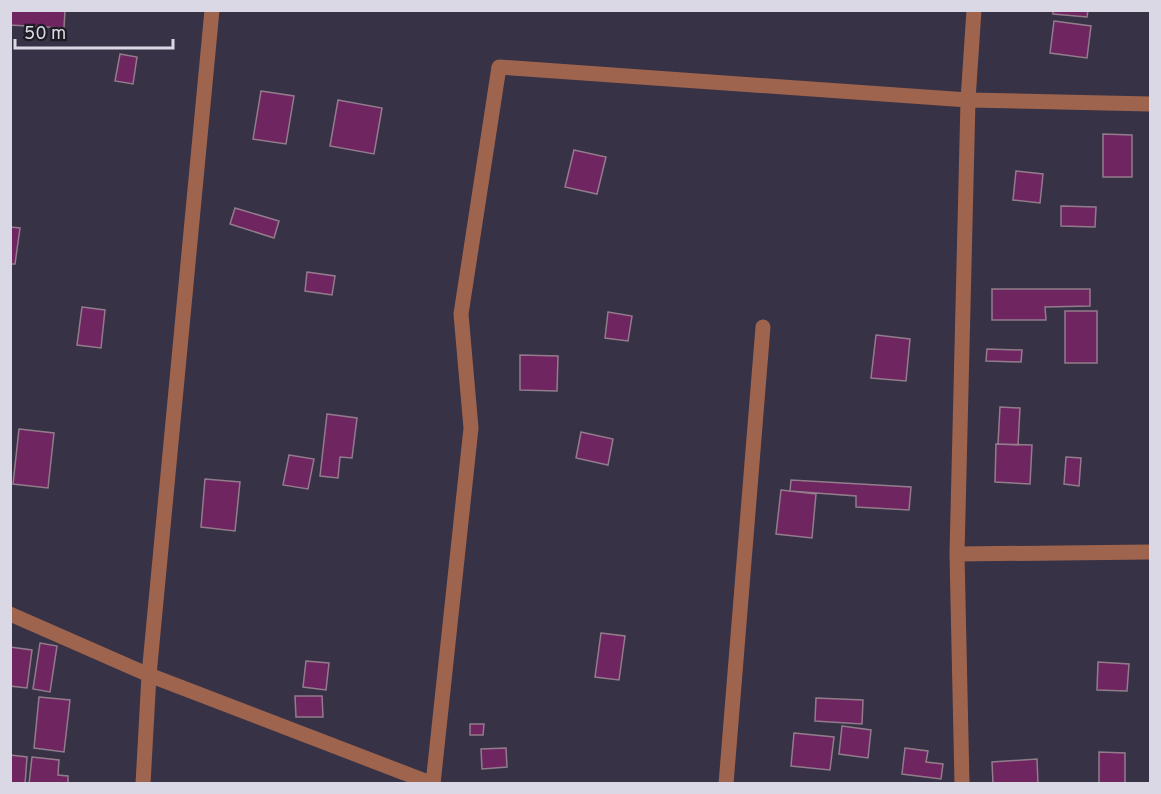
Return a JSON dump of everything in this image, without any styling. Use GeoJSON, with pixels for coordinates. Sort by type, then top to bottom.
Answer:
{"type":"FeatureCollection","features":[{"type":"Feature","properties":{"kind":"street"},"geometry":{"type":"LineString","coordinates":[[143,783],[149,675],[212,10]]}},
{"type":"Feature","properties":{"kind":"street"},"geometry":{"type":"LineString","coordinates":[[962,783],[957,554],[968,100],[974,10]]}},
{"type":"Feature","properties":{"kind":"street"},"geometry":{"type":"LineString","coordinates":[[10,614],[149,675],[433,783],[471,428],[461,314],[499,67],[968,100],[1150,104]]}},
{"type":"Feature","properties":{"kind":"street"},"geometry":{"type":"LineString","coordinates":[[726,783],[763,327]]}},
{"type":"Feature","properties":{"kind":"street"},"geometry":{"type":"LineString","coordinates":[[957,554],[1150,552]]}},
{"type":"Feature","properties":{"kind":"building"},"geometry":{"type":"Polygon","coordinates":[[[10,10],[65,10],[64,28],[10,25],[10,10]]]}},
{"type":"Feature","properties":{"kind":"building"},"geometry":{"type":"Polygon","coordinates":[[[1053,10],[1088,10],[1087,17],[1053,14],[1053,10]]]}},
{"type":"Feature","properties":{"kind":"building"},"geometry":{"type":"Polygon","coordinates":[[[1054,21],[1091,26],[1087,58],[1050,53],[1054,21]]]}},
{"type":"Feature","properties":{"kind":"building"},"geometry":{"type":"Polygon","coordinates":[[[120,54],[137,57],[133,84],[115,81],[120,54]]]}},
{"type":"Feature","properties":{"kind":"building"},"geometry":{"type":"Polygon","coordinates":[[[261,91],[294,96],[286,144],[253,139],[261,91]]]}},
{"type":"Feature","properties":{"kind":"building"},"geometry":{"type":"Polygon","coordinates":[[[338,100],[382,108],[374,154],[330,146],[338,100]]]}},
{"type":"Feature","properties":{"kind":"building"},"geometry":{"type":"Polygon","coordinates":[[[1103,134],[1132,135],[1132,177],[1103,177],[1103,134]]]}},
{"type":"Feature","properties":{"kind":"building"},"geometry":{"type":"Polygon","coordinates":[[[574,150],[606,157],[597,194],[565,187],[574,150]]]}},
{"type":"Feature","properties":{"kind":"building"},"geometry":{"type":"Polygon","coordinates":[[[1016,171],[1043,174],[1040,203],[1013,200],[1016,171]]]}},
{"type":"Feature","properties":{"kind":"building"},"geometry":{"type":"Polygon","coordinates":[[[1061,206],[1096,207],[1095,227],[1061,226],[1061,206]]]}},
{"type":"Feature","properties":{"kind":"building"},"geometry":{"type":"Polygon","coordinates":[[[235,208],[279,221],[274,238],[230,224],[235,208]]]}},
{"type":"Feature","properties":{"kind":"building"},"geometry":{"type":"Polygon","coordinates":[[[10,227],[20,228],[15,264],[10,264],[10,227]]]}},
{"type":"Feature","properties":{"kind":"building"},"geometry":{"type":"Polygon","coordinates":[[[307,272],[335,276],[332,295],[305,291],[307,272]]]}},
{"type":"Feature","properties":{"kind":"building"},"geometry":{"type":"Polygon","coordinates":[[[992,289],[1090,289],[1090,306],[1045,307],[1046,320],[992,320],[992,289]]]}},
{"type":"Feature","properties":{"kind":"building"},"geometry":{"type":"Polygon","coordinates":[[[82,307],[105,310],[101,348],[77,345],[82,307]]]}},
{"type":"Feature","properties":{"kind":"building"},"geometry":{"type":"Polygon","coordinates":[[[1065,311],[1097,311],[1097,363],[1065,363],[1065,311]]]}},
{"type":"Feature","properties":{"kind":"building"},"geometry":{"type":"Polygon","coordinates":[[[608,312],[632,316],[628,341],[605,338],[608,312]]]}},
{"type":"Feature","properties":{"kind":"building"},"geometry":{"type":"Polygon","coordinates":[[[876,335],[910,339],[906,381],[871,378],[876,335]]]}},
{"type":"Feature","properties":{"kind":"building"},"geometry":{"type":"Polygon","coordinates":[[[987,349],[1022,350],[1021,362],[986,361],[987,349]]]}},
{"type":"Feature","properties":{"kind":"building"},"geometry":{"type":"Polygon","coordinates":[[[520,355],[558,356],[557,391],[520,390],[520,355]]]}},
{"type":"Feature","properties":{"kind":"building"},"geometry":{"type":"Polygon","coordinates":[[[1000,407],[1020,408],[1018,445],[998,444],[1000,407]]]}},
{"type":"Feature","properties":{"kind":"building"},"geometry":{"type":"Polygon","coordinates":[[[327,414],[357,418],[352,458],[340,457],[338,478],[320,476],[327,414]]]}},
{"type":"Feature","properties":{"kind":"building"},"geometry":{"type":"Polygon","coordinates":[[[19,429],[54,433],[48,488],[13,484],[19,429]]]}},
{"type":"Feature","properties":{"kind":"building"},"geometry":{"type":"Polygon","coordinates":[[[581,432],[613,439],[608,465],[576,458],[581,432]]]}},
{"type":"Feature","properties":{"kind":"building"},"geometry":{"type":"Polygon","coordinates":[[[996,444],[1032,445],[1030,484],[995,482],[996,444]]]}},
{"type":"Feature","properties":{"kind":"building"},"geometry":{"type":"Polygon","coordinates":[[[289,455],[314,459],[308,489],[283,485],[289,455]]]}},
{"type":"Feature","properties":{"kind":"building"},"geometry":{"type":"Polygon","coordinates":[[[1066,457],[1081,458],[1079,486],[1064,484],[1066,457]]]}},
{"type":"Feature","properties":{"kind":"building"},"geometry":{"type":"Polygon","coordinates":[[[205,479],[240,482],[235,531],[201,527],[205,479]]]}},
{"type":"Feature","properties":{"kind":"building"},"geometry":{"type":"Polygon","coordinates":[[[791,480],[911,487],[909,510],[856,507],[856,496],[790,491],[791,480]]]}},
{"type":"Feature","properties":{"kind":"building"},"geometry":{"type":"Polygon","coordinates":[[[781,490],[816,494],[812,538],[776,534],[781,490]]]}},
{"type":"Feature","properties":{"kind":"building"},"geometry":{"type":"Polygon","coordinates":[[[601,633],[625,636],[619,680],[595,677],[601,633]]]}},
{"type":"Feature","properties":{"kind":"building"},"geometry":{"type":"Polygon","coordinates":[[[40,643],[57,646],[50,692],[33,689],[40,643]]]}},
{"type":"Feature","properties":{"kind":"building"},"geometry":{"type":"Polygon","coordinates":[[[10,647],[32,650],[27,688],[10,686],[10,647]]]}},
{"type":"Feature","properties":{"kind":"building"},"geometry":{"type":"Polygon","coordinates":[[[306,661],[329,663],[326,690],[303,687],[306,661]]]}},
{"type":"Feature","properties":{"kind":"building"},"geometry":{"type":"Polygon","coordinates":[[[1098,662],[1129,664],[1127,691],[1097,690],[1098,662]]]}},
{"type":"Feature","properties":{"kind":"building"},"geometry":{"type":"Polygon","coordinates":[[[295,696],[322,696],[323,717],[296,717],[295,696]]]}},
{"type":"Feature","properties":{"kind":"building"},"geometry":{"type":"Polygon","coordinates":[[[39,697],[70,700],[64,752],[34,748],[39,697]]]}},
{"type":"Feature","properties":{"kind":"building"},"geometry":{"type":"Polygon","coordinates":[[[816,698],[863,700],[862,724],[815,721],[816,698]]]}},
{"type":"Feature","properties":{"kind":"building"},"geometry":{"type":"Polygon","coordinates":[[[470,724],[484,724],[483,735],[470,735],[470,724]]]}},
{"type":"Feature","properties":{"kind":"building"},"geometry":{"type":"Polygon","coordinates":[[[842,726],[871,730],[868,758],[839,754],[842,726]]]}},
{"type":"Feature","properties":{"kind":"building"},"geometry":{"type":"Polygon","coordinates":[[[794,733],[834,737],[830,770],[791,766],[794,733]]]}},
{"type":"Feature","properties":{"kind":"building"},"geometry":{"type":"Polygon","coordinates":[[[506,748],[507,767],[482,769],[481,749],[506,748]]]}},
{"type":"Feature","properties":{"kind":"building"},"geometry":{"type":"Polygon","coordinates":[[[905,748],[928,751],[926,762],[943,764],[941,779],[902,774],[905,748]]]}},
{"type":"Feature","properties":{"kind":"building"},"geometry":{"type":"Polygon","coordinates":[[[1099,752],[1125,753],[1125,784],[1099,784],[1099,752]]]}},
{"type":"Feature","properties":{"kind":"building"},"geometry":{"type":"Polygon","coordinates":[[[10,755],[27,757],[25,784],[10,784],[10,755]]]}},
{"type":"Feature","properties":{"kind":"building"},"geometry":{"type":"Polygon","coordinates":[[[32,757],[59,760],[58,775],[68,776],[68,784],[29,784],[32,757]]]}},
{"type":"Feature","properties":{"kind":"building"},"geometry":{"type":"Polygon","coordinates":[[[1037,759],[1038,784],[993,784],[992,762],[1037,759]]]}}]}
